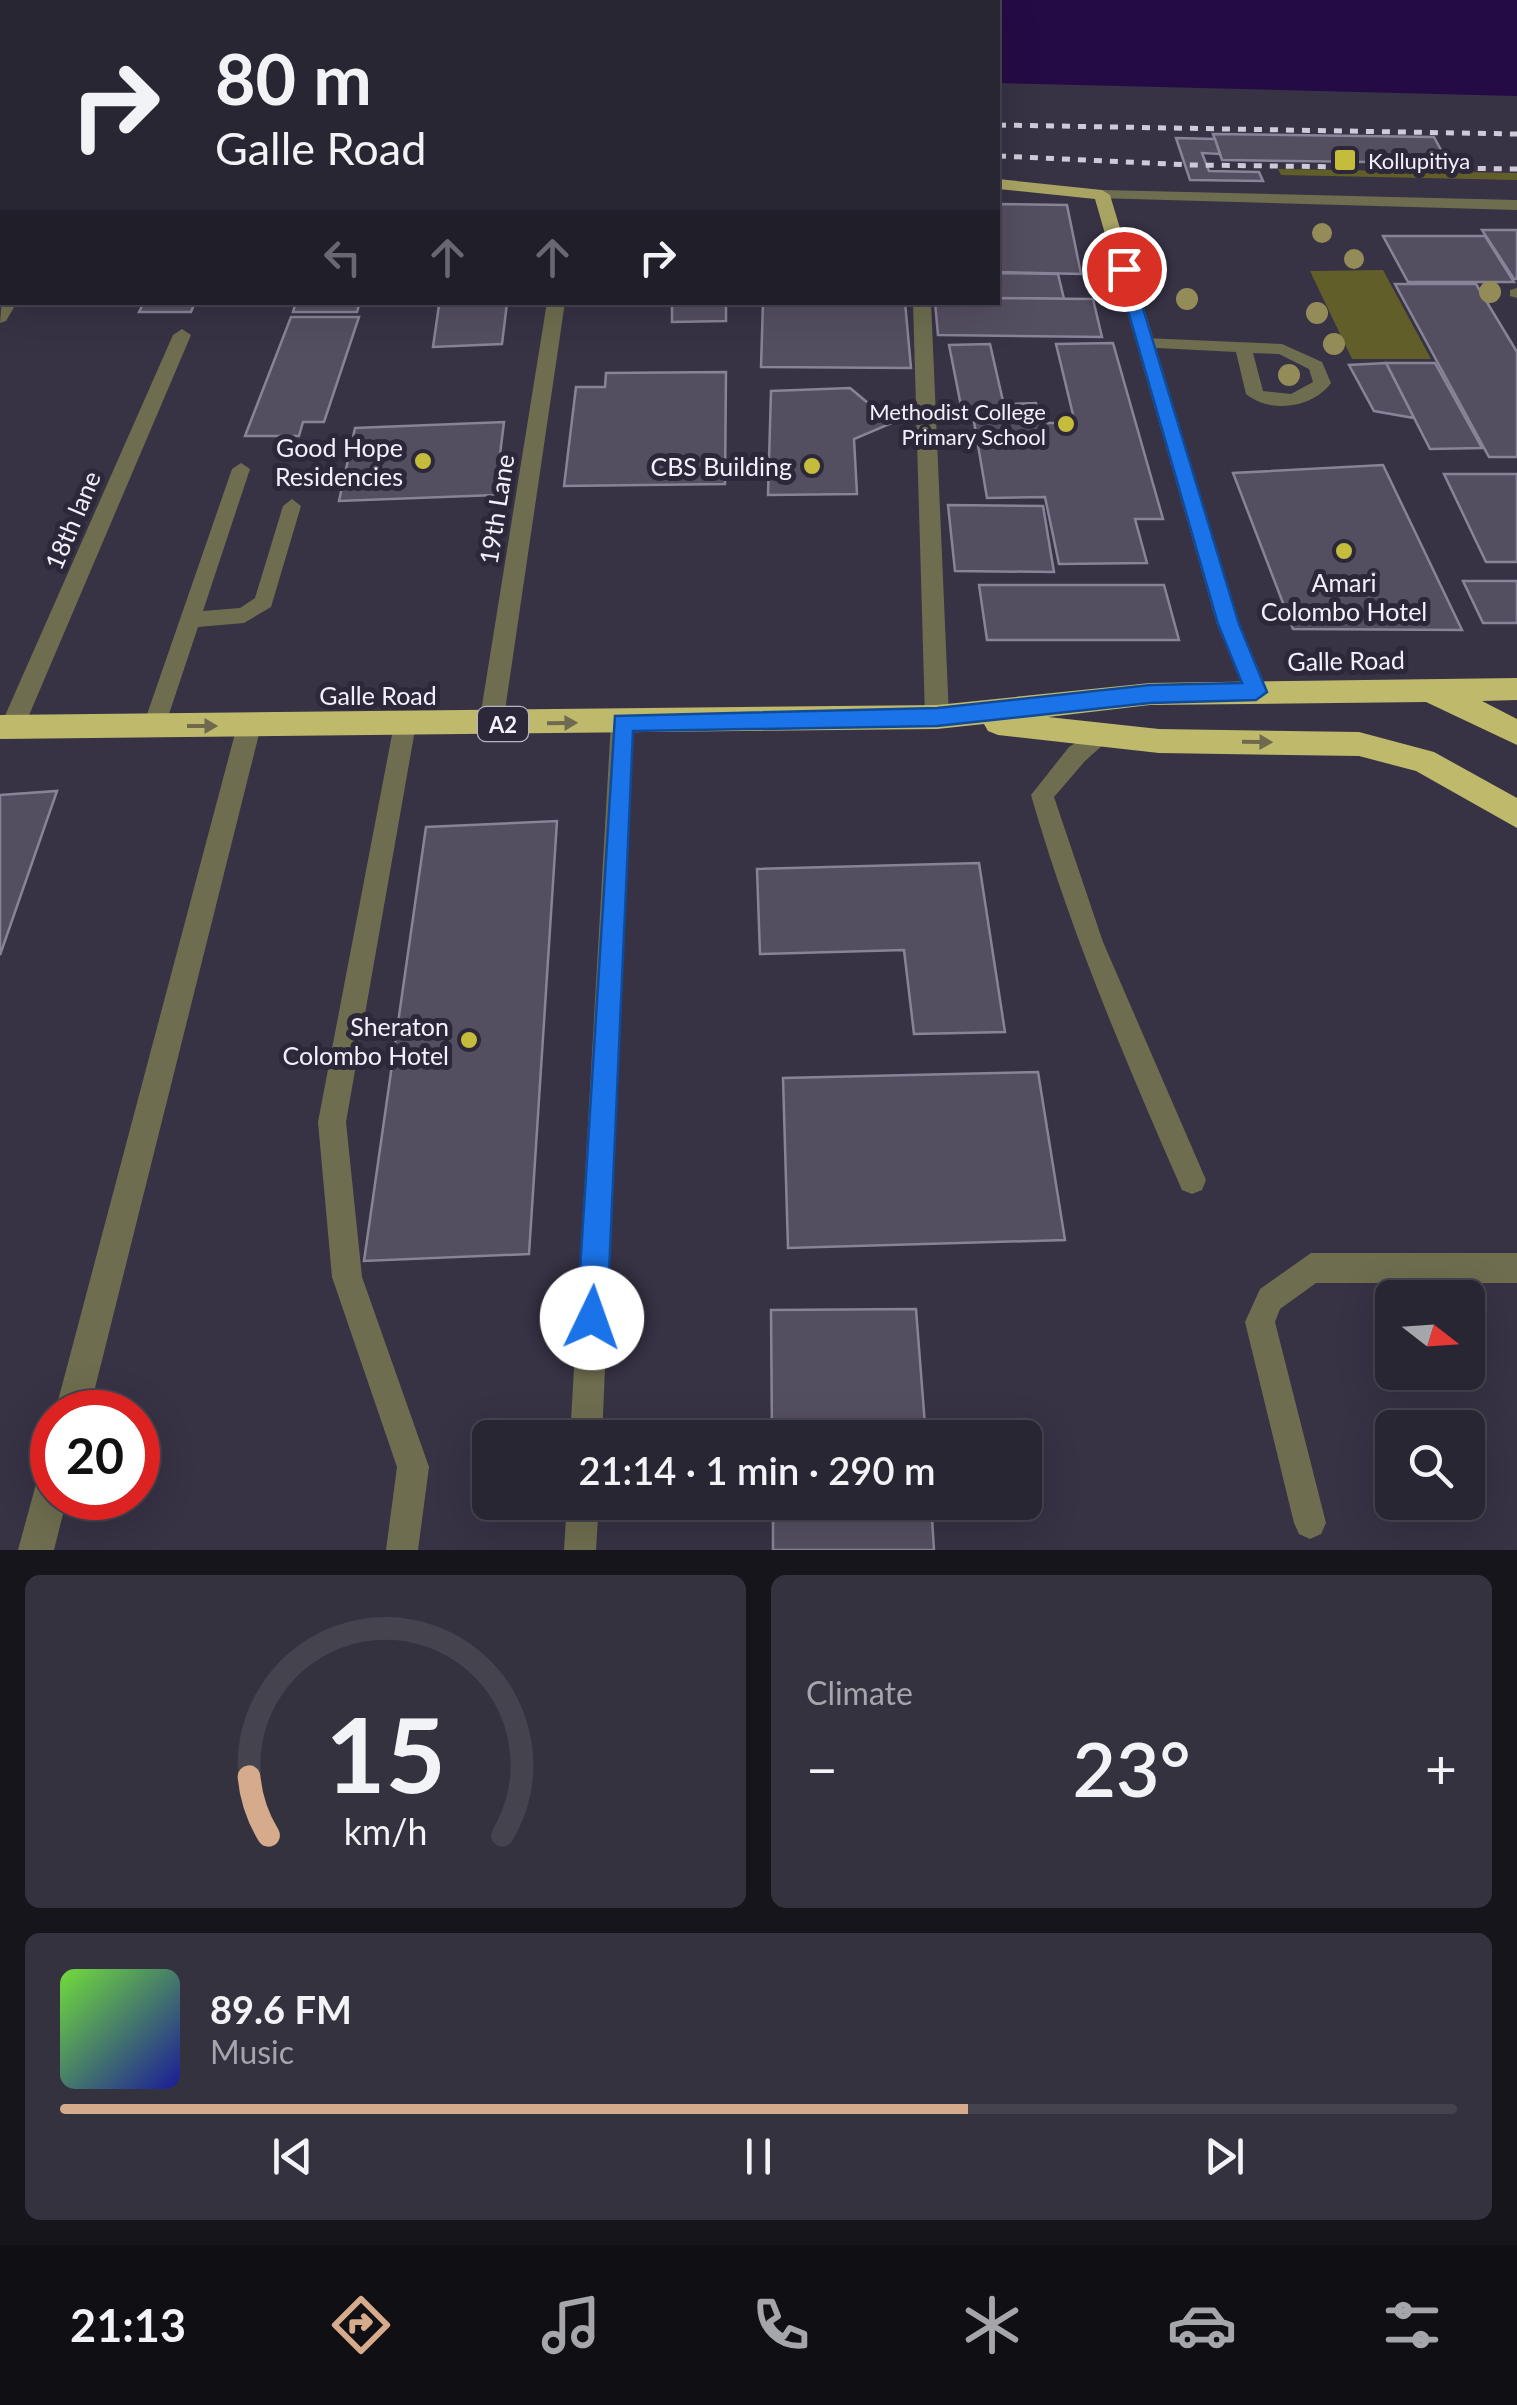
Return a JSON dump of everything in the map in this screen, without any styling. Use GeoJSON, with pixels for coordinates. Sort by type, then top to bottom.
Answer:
{"type":"FeatureCollection","features":[{"type":"Feature","properties":{"kind":"highway","name":"Galle Road"},"geometry":{"type":"LineString","coordinates":[[6,727],[937,717],[1150,694],[1412,688],[1517,690]]}},
{"type":"Feature","properties":{"kind":"highway"},"geometry":{"type":"LineString","coordinates":[[1412,688],[1475,710],[1517,733]]}},
{"type":"Feature","properties":{"kind":"highway","name":"Galle Road"},"geometry":{"type":"LineString","coordinates":[[937,717],[1159,741],[1358,744],[1422,761],[1483,792],[1517,815]]}},
{"type":"Feature","properties":{"kind":"main road"},"geometry":{"type":"LineString","coordinates":[[1000,184],[1102,195],[1228,624],[1256,692]]}},
{"type":"Feature","properties":{"kind":"street"},"geometry":{"type":"LineString","coordinates":[[1102,195],[1517,205]]}},
{"type":"Feature","properties":{"kind":"street","name":"19th Lane"},"geometry":{"type":"LineString","coordinates":[[490,724],[556,305]]}},
{"type":"Feature","properties":{"kind":"street"},"geometry":{"type":"LineString","coordinates":[[922,305],[937,717]]}},
{"type":"Feature","properties":{"kind":"street","name":"18th lane"},"geometry":{"type":"LineString","coordinates":[[6,727],[182,335]]}},
{"type":"Feature","properties":{"kind":"street"},"geometry":{"type":"LineString","coordinates":[[78,1390],[248,726]]}},
{"type":"Feature","properties":{"kind":"street"},"geometry":{"type":"LineString","coordinates":[[36,1550],[44,1520]]}},
{"type":"Feature","properties":{"kind":"lane"},"geometry":{"type":"LineString","coordinates":[[1144,342],[1243,348],[1295,353],[1316,366],[1322,383],[1318,390],[1298,399],[1261,398],[1255,394],[1243,348]]}},
{"type":"Feature","properties":{"kind":"lane"},"geometry":{"type":"LineString","coordinates":[[154,726],[241,469]]}},
{"type":"Feature","properties":{"kind":"lane"},"geometry":{"type":"LineString","coordinates":[[190,620],[244,615],[264,602],[292,506]]}},
{"type":"Feature","properties":{"kind":"lane"},"geometry":{"type":"LineString","coordinates":[[587,1420],[622,722]]}},
{"type":"Feature","properties":{"kind":"lane"},"geometry":{"type":"LineString","coordinates":[[402,1550],[413,1467],[346,1276],[332,1122],[405,724]]}},
{"type":"Feature","properties":{"kind":"lane"},"geometry":{"type":"LineString","coordinates":[[1104,734],[1077,754],[1042,795],[1059,859],[1114,1004],[1192,1180]]}},
{"type":"Feature","properties":{"kind":"lane"},"geometry":{"type":"LineString","coordinates":[[1310,1523],[1260,1322],[1270,1299],[1310,1268],[1517,1268]]}},
{"type":"Feature","properties":{"kind":"lane"},"geometry":{"type":"LineString","coordinates":[[580,1550],[582,1520]]}},
{"type":"Feature","properties":{"kind":"shaded area"},"geometry":{"type":"Polygon","coordinates":[[[1000,0],[1517,0],[1517,96],[1000,83],[1000,0]]]}},
{"type":"Feature","properties":{"kind":"shaded area"},"geometry":{"type":"Polygon","coordinates":[[[1278,169],[1517,173],[1517,180],[1281,175],[1278,169]]]}},
{"type":"Feature","properties":{"kind":"shaded area"},"geometry":{"type":"Polygon","coordinates":[[[1383,270],[1431,359],[1352,359],[1310,271],[1383,270]]]}},
{"type":"Feature","properties":{"kind":"building","name":"Kollupitiya"},"geometry":{"type":"Polygon","coordinates":[[[1213,134],[1434,137],[1448,163],[1222,160],[1213,134]]]}},
{"type":"Feature","properties":{"kind":"building"},"geometry":{"type":"Polygon","coordinates":[[[1176,138],[1215,139],[1220,154],[1202,153],[1209,171],[1259,172],[1263,181],[1190,180],[1176,138]]]}},
{"type":"Feature","properties":{"kind":"building"},"geometry":{"type":"Polygon","coordinates":[[[1000,204],[1067,205],[1081,274],[1000,272],[1000,204]]]}},
{"type":"Feature","properties":{"kind":"building"},"geometry":{"type":"Polygon","coordinates":[[[1482,230],[1517,230],[1517,279],[1514,279],[1482,230]]]}},
{"type":"Feature","properties":{"kind":"building"},"geometry":{"type":"Polygon","coordinates":[[[1383,236],[1485,236],[1514,282],[1408,282],[1383,236]]]}},
{"type":"Feature","properties":{"kind":"building"},"geometry":{"type":"Polygon","coordinates":[[[1000,273],[1058,274],[1064,299],[1000,298],[1000,273]]]}},
{"type":"Feature","properties":{"kind":"building"},"geometry":{"type":"Polygon","coordinates":[[[1395,284],[1476,284],[1517,352],[1517,457],[1489,457],[1395,284]]]}},
{"type":"Feature","properties":{"kind":"building"},"geometry":{"type":"Polygon","coordinates":[[[1000,298],[1093,299],[1102,337],[938,335],[935,305],[1000,305],[1000,298]]]}},
{"type":"Feature","properties":{"kind":"building"},"geometry":{"type":"Polygon","coordinates":[[[142,305],[194,305],[191,312],[139,312],[142,305]]]}},
{"type":"Feature","properties":{"kind":"building"},"geometry":{"type":"Polygon","coordinates":[[[295,305],[359,305],[357,312],[293,312],[295,305]]]}},
{"type":"Feature","properties":{"kind":"building"},"geometry":{"type":"Polygon","coordinates":[[[439,305],[507,305],[502,344],[433,347],[439,305]]]}},
{"type":"Feature","properties":{"kind":"building"},"geometry":{"type":"Polygon","coordinates":[[[672,305],[726,305],[726,321],[672,322],[672,305]]]}},
{"type":"Feature","properties":{"kind":"building"},"geometry":{"type":"Polygon","coordinates":[[[763,305],[905,305],[911,368],[761,367],[763,305]]]}},
{"type":"Feature","properties":{"kind":"building"},"geometry":{"type":"Polygon","coordinates":[[[291,317],[359,317],[324,422],[303,422],[299,436],[245,436],[291,317]]]}},
{"type":"Feature","properties":{"kind":"building"},"geometry":{"type":"Polygon","coordinates":[[[1113,343],[1163,519],[1135,519],[1147,563],[1059,564],[1045,497],[987,498],[974,422],[1013,421],[1010,404],[1036,403],[1040,423],[1075,423],[1056,344],[1113,343]]]}},
{"type":"Feature","properties":{"kind":"building"},"geometry":{"type":"Polygon","coordinates":[[[990,344],[1005,410],[962,411],[949,345],[990,344]]]}},
{"type":"Feature","properties":{"kind":"building"},"geometry":{"type":"Polygon","coordinates":[[[1386,363],[1435,363],[1482,448],[1430,449],[1386,363]]]}},
{"type":"Feature","properties":{"kind":"building"},"geometry":{"type":"Polygon","coordinates":[[[1386,363],[1414,418],[1374,411],[1349,365],[1386,363]]]}},
{"type":"Feature","properties":{"kind":"building"},"geometry":{"type":"Polygon","coordinates":[[[726,372],[725,484],[564,486],[576,387],[605,387],[606,373],[726,372]]]}},
{"type":"Feature","properties":{"kind":"building","name":"CBS Building"},"geometry":{"type":"Polygon","coordinates":[[[850,388],[892,423],[854,439],[857,494],[768,495],[771,391],[850,388]]]}},
{"type":"Feature","properties":{"kind":"building","name":"Good Hope Residencies"},"geometry":{"type":"Polygon","coordinates":[[[504,422],[495,495],[339,501],[355,428],[504,422]]]}},
{"type":"Feature","properties":{"kind":"building","name":"Amari Colombo Hotel"},"geometry":{"type":"Polygon","coordinates":[[[1383,465],[1462,630],[1293,629],[1233,473],[1383,465]]]}},
{"type":"Feature","properties":{"kind":"building"},"geometry":{"type":"Polygon","coordinates":[[[1444,474],[1517,474],[1517,562],[1486,562],[1444,474]]]}},
{"type":"Feature","properties":{"kind":"building"},"geometry":{"type":"Polygon","coordinates":[[[948,505],[1043,506],[1054,572],[955,571],[948,505]]]}},
{"type":"Feature","properties":{"kind":"building"},"geometry":{"type":"Polygon","coordinates":[[[1463,581],[1517,581],[1517,623],[1483,623],[1463,581]]]}},
{"type":"Feature","properties":{"kind":"building"},"geometry":{"type":"Polygon","coordinates":[[[979,585],[1164,585],[1179,640],[987,640],[979,585]]]}},
{"type":"Feature","properties":{"kind":"building"},"geometry":{"type":"Polygon","coordinates":[[[57,791],[0,955],[0,795],[57,791]]]}},
{"type":"Feature","properties":{"kind":"building","name":"Sheraton Colombo Hotel"},"geometry":{"type":"Polygon","coordinates":[[[557,821],[529,1254],[364,1261],[426,827],[557,821]]]}},
{"type":"Feature","properties":{"kind":"building"},"geometry":{"type":"Polygon","coordinates":[[[979,863],[1005,1032],[914,1034],[904,950],[760,954],[757,869],[979,863]]]}},
{"type":"Feature","properties":{"kind":"building"},"geometry":{"type":"Polygon","coordinates":[[[1038,1072],[1065,1240],[788,1248],[783,1078],[1038,1072]]]}},
{"type":"Feature","properties":{"kind":"building"},"geometry":{"type":"Polygon","coordinates":[[[916,1309],[925,1420],[772,1420],[771,1310],[916,1309]]]}},
{"type":"Feature","properties":{"kind":"building"},"geometry":{"type":"Polygon","coordinates":[[[773,1520],[932,1520],[934,1550],[773,1550],[773,1520]]]}},
{"type":"Feature","properties":{"kind":"railway"},"geometry":{"type":"LineString","coordinates":[[1000,125],[1517,134]]}},
{"type":"Feature","properties":{"kind":"railway"},"geometry":{"type":"LineString","coordinates":[[1000,156],[1192,165],[1517,169]]}},
{"type":"Feature","properties":{"kind":"place","name":"Kollupitiya"},"geometry":{"type":"Point","coordinates":[1345,160]}},
{"type":"Feature","properties":{"kind":"place","name":"Methodist College Primary School"},"geometry":{"type":"Point","coordinates":[1066,424]}},
{"type":"Feature","properties":{"kind":"place","name":"Good Hope Residencies"},"geometry":{"type":"Point","coordinates":[423,461]}},
{"type":"Feature","properties":{"kind":"place","name":"CBS Building"},"geometry":{"type":"Point","coordinates":[812,466]}},
{"type":"Feature","properties":{"kind":"place","name":"Amari Colombo Hotel"},"geometry":{"type":"Point","coordinates":[1344,551]}},
{"type":"Feature","properties":{"kind":"place","name":"Sheraton Colombo Hotel"},"geometry":{"type":"Point","coordinates":[469,1040]}},
{"type":"Feature","properties":{"kind":"route"},"geometry":{"type":"LineString","coordinates":[[592,1318],[622,722],[937,717],[1150,694],[1256,692],[1228,624],[1124,269]]}}]}
